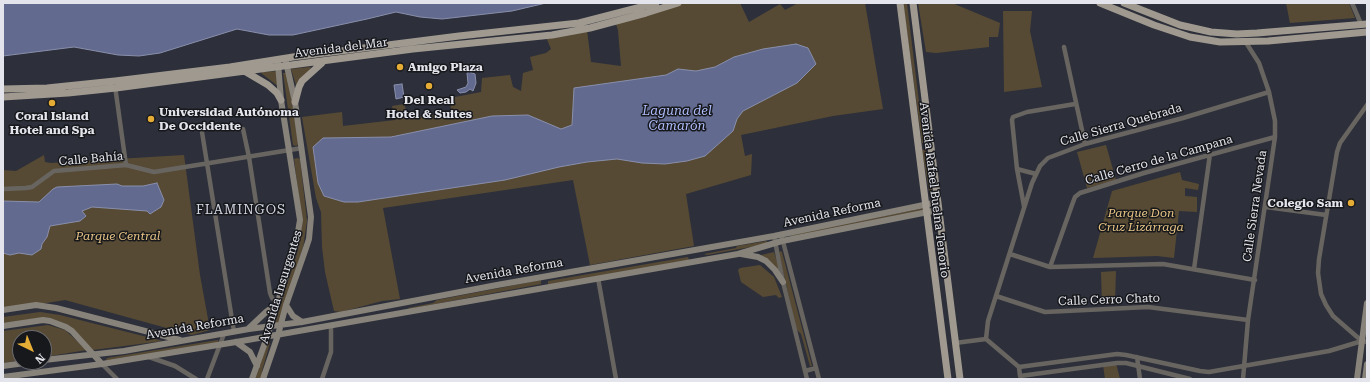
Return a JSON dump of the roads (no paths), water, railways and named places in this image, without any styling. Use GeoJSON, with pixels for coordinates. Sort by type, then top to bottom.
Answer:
{"type":"FeatureCollection","features":[{"type":"Feature","properties":{"kind":"main road","name":"Avenida del Mar"},"geometry":{"type":"LineString","coordinates":[[3,96],[68,93],[230,67],[286,62],[459,36],[579,23],[656,3]]}},
{"type":"Feature","properties":{"kind":"main road","name":"Avenida del Mar"},"geometry":{"type":"LineString","coordinates":[[286,62],[323,62],[414,49],[552,35],[590,28],[678,3]]}},
{"type":"Feature","properties":{"kind":"main road","name":"Avenida Rafael Buelna Tenorio"},"geometry":{"type":"LineString","coordinates":[[900,3],[948,379]]}},
{"type":"Feature","properties":{"kind":"main road","name":"Avenida Rafael Buelna Tenorio"},"geometry":{"type":"LineString","coordinates":[[913,3],[960,379]]}},
{"type":"Feature","properties":{"kind":"main road"},"geometry":{"type":"LineString","coordinates":[[1100,3],[1154,25],[1190,36],[1220,42],[1268,41],[1367,32]]}},
{"type":"Feature","properties":{"kind":"main road"},"geometry":{"type":"LineString","coordinates":[[1124,3],[1180,25],[1211,32],[1237,34],[1257,33],[1364,24]]}},
{"type":"Feature","properties":{"kind":"main road","name":"Avenida Insurgentes"},"geometry":{"type":"LineString","coordinates":[[263,379],[278,335],[286,305],[306,251],[310,229],[311,209],[302,148],[286,62]]}},
{"type":"Feature","properties":{"kind":"main road"},"geometry":{"type":"LineString","coordinates":[[294,102],[302,81],[323,62]]}},
{"type":"Feature","properties":{"kind":"main road","name":"Avenida del Mar"},"geometry":{"type":"LineString","coordinates":[[3,89],[115,85],[246,72],[278,63]]}},
{"type":"Feature","properties":{"kind":"main road","name":"Avenida Insurgentes"},"geometry":{"type":"LineString","coordinates":[[252,379],[267,337],[296,244],[300,220],[281,100],[278,63]]}},
{"type":"Feature","properties":{"kind":"main road"},"geometry":{"type":"LineString","coordinates":[[246,72],[268,85],[277,93],[281,100]]}},
{"type":"Feature","properties":{"kind":"main road","name":"Avenida Reforma"},"geometry":{"type":"LineString","coordinates":[[52,359],[124,350],[249,329],[302,322],[497,285],[779,237],[938,206]]}},
{"type":"Feature","properties":{"kind":"main road","name":"Avenida Reforma"},"geometry":{"type":"LineString","coordinates":[[3,377],[149,357],[738,254],[776,243],[779,237]]}},
{"type":"Feature","properties":{"kind":"main road"},"geometry":{"type":"LineString","coordinates":[[738,254],[758,257],[766,261],[775,270],[783,282]]}},
{"type":"Feature","properties":{"kind":"main road"},"geometry":{"type":"LineString","coordinates":[[249,329],[277,303]]}},
{"type":"Feature","properties":{"kind":"main road"},"geometry":{"type":"LineString","coordinates":[[1357,379],[1364,341],[1367,303]]}},
{"type":"Feature","properties":{"kind":"main road"},"geometry":{"type":"LineString","coordinates":[[399,304],[401,313]]}},
{"type":"Feature","properties":{"kind":"main road"},"geometry":{"type":"LineString","coordinates":[[3,310],[36,305],[50,307],[183,340]]}},
{"type":"Feature","properties":{"kind":"main road"},"geometry":{"type":"LineString","coordinates":[[286,305],[293,316],[302,322]]}},
{"type":"Feature","properties":{"kind":"main road"},"geometry":{"type":"LineString","coordinates":[[347,313],[347,323]]}},
{"type":"Feature","properties":{"kind":"main road"},"geometry":{"type":"LineString","coordinates":[[3,326],[43,320],[50,321],[72,330],[102,364]]}},
{"type":"Feature","properties":{"kind":"main road"},"geometry":{"type":"LineString","coordinates":[[236,342],[250,352],[257,366]]}},
{"type":"Feature","properties":{"kind":"main road"},"geometry":{"type":"LineString","coordinates":[[1365,379],[1367,364]]}},
{"type":"Feature","properties":{"kind":"street"},"geometry":{"type":"LineString","coordinates":[[1352,3],[1364,24]]}},
{"type":"Feature","properties":{"kind":"street","name":"Calle Sierra Nevada"},"geometry":{"type":"LineString","coordinates":[[1243,379],[1248,320],[1276,138],[1275,121],[1269,92],[1259,63],[1245,41]]}},
{"type":"Feature","properties":{"kind":"street"},"geometry":{"type":"LineString","coordinates":[[1064,47],[1075,104],[1085,144]]}},
{"type":"Feature","properties":{"kind":"street"},"geometry":{"type":"LineString","coordinates":[[115,85],[126,165]]}},
{"type":"Feature","properties":{"kind":"street","name":"Calle Sierra Quebrada"},"geometry":{"type":"LineString","coordinates":[[986,338],[988,321],[1024,207],[1036,174],[1040,166],[1048,158],[1085,144],[1183,118],[1269,92]]}},
{"type":"Feature","properties":{"kind":"street"},"geometry":{"type":"LineString","coordinates":[[1024,207],[1017,169],[1012,120],[1013,117],[1027,112],[1075,104]]}},
{"type":"Feature","properties":{"kind":"street"},"geometry":{"type":"LineString","coordinates":[[1364,341],[1345,328],[1333,316],[1321,294],[1318,273],[1334,163],[1340,143],[1367,105]]}},
{"type":"Feature","properties":{"kind":"street"},"geometry":{"type":"LineString","coordinates":[[243,129],[249,157],[270,293],[272,298],[277,303]]}},
{"type":"Feature","properties":{"kind":"street"},"geometry":{"type":"LineString","coordinates":[[202,132],[234,332]]}},
{"type":"Feature","properties":{"kind":"street","name":"Calle Cerro de la Campana"},"geometry":{"type":"LineString","coordinates":[[1050,267],[1075,197],[1080,194],[1144,173],[1210,154],[1276,138]]}},
{"type":"Feature","properties":{"kind":"street","name":"Calle Bahía"},"geometry":{"type":"LineString","coordinates":[[3,189],[32,187],[54,171],[126,165],[154,172],[302,148]]}},
{"type":"Feature","properties":{"kind":"street"},"geometry":{"type":"LineString","coordinates":[[1194,269],[1210,154]]}},
{"type":"Feature","properties":{"kind":"street"},"geometry":{"type":"LineString","coordinates":[[1017,169],[1036,174]]}},
{"type":"Feature","properties":{"kind":"street"},"geometry":{"type":"LineString","coordinates":[[1266,207],[1326,215]]}},
{"type":"Feature","properties":{"kind":"street"},"geometry":{"type":"LineString","coordinates":[[779,237],[819,379]]}},
{"type":"Feature","properties":{"kind":"street"},"geometry":{"type":"LineString","coordinates":[[776,243],[783,282],[807,379]]}},
{"type":"Feature","properties":{"kind":"street"},"geometry":{"type":"LineString","coordinates":[[1010,254],[1050,267],[1163,264],[1255,280]]}},
{"type":"Feature","properties":{"kind":"street"},"geometry":{"type":"LineString","coordinates":[[598,278],[616,379]]}},
{"type":"Feature","properties":{"kind":"street","name":"Calle Cerro Chato"},"geometry":{"type":"LineString","coordinates":[[996,296],[1045,312],[1148,307],[1248,320]]}},
{"type":"Feature","properties":{"kind":"street"},"geometry":{"type":"LineString","coordinates":[[322,379],[331,352],[331,326]]}},
{"type":"Feature","properties":{"kind":"street"},"geometry":{"type":"LineString","coordinates":[[207,379],[224,334]]}},
{"type":"Feature","properties":{"kind":"street"},"geometry":{"type":"LineString","coordinates":[[955,343],[986,338],[1019,367],[1117,354],[1209,372],[1329,351],[1364,341]]}},
{"type":"Feature","properties":{"kind":"street"},"geometry":{"type":"LineString","coordinates":[[149,357],[175,366],[196,379]]}},
{"type":"Feature","properties":{"kind":"street"},"geometry":{"type":"LineString","coordinates":[[1137,357],[1140,379]]}},
{"type":"Feature","properties":{"kind":"street"},"geometry":{"type":"LineString","coordinates":[[1019,367],[1018,377],[1117,363],[1138,366],[1190,379]]}},
{"type":"Feature","properties":{"kind":"street"},"geometry":{"type":"LineString","coordinates":[[102,364],[117,379]]}},
{"type":"Feature","properties":{"kind":"street"},"geometry":{"type":"LineString","coordinates":[[805,371],[816,368]]}},
{"type":"Feature","properties":{"kind":"water"},"geometry":{"type":"Polygon","coordinates":[[[3,3],[546,3],[512,11],[442,19],[420,17],[396,12],[293,35],[269,35],[237,29],[160,53],[139,56],[118,55],[74,47],[3,56],[3,3]]]}},
{"type":"Feature","properties":{"kind":"water","name":"Laguna del Camarón"},"geometry":{"type":"Polygon","coordinates":[[[796,44],[808,48],[816,64],[797,83],[743,111],[737,119],[733,131],[705,156],[687,161],[665,164],[642,163],[617,159],[587,162],[505,180],[358,202],[344,202],[324,196],[318,183],[313,147],[323,138],[391,137],[492,116],[528,115],[561,129],[572,125],[574,88],[666,75],[678,69],[696,71],[715,67],[734,57],[763,49],[796,44]]]}},
{"type":"Feature","properties":{"kind":"water"},"geometry":{"type":"Polygon","coordinates":[[[469,72],[475,74],[476,83],[473,91],[470,89],[466,92],[460,93],[457,90],[466,87],[468,83],[467,73],[469,72]]]}},
{"type":"Feature","properties":{"kind":"water"},"geometry":{"type":"Polygon","coordinates":[[[402,84],[404,97],[396,99],[394,85],[402,84]]]}},
{"type":"Feature","properties":{"kind":"water"},"geometry":{"type":"Polygon","coordinates":[[[157,183],[164,200],[161,207],[150,214],[147,211],[92,207],[82,211],[86,216],[80,221],[50,226],[47,237],[42,244],[41,249],[32,255],[19,253],[10,255],[3,253],[3,201],[39,202],[57,187],[117,184],[122,186],[143,186],[157,183]]]}},
{"type":"Feature","properties":{"kind":"place","name":"Amigo Plaza"},"geometry":{"type":"Point","coordinates":[400,67]}},
{"type":"Feature","properties":{"kind":"place","name":"Del Real Hotel & Suites"},"geometry":{"type":"Point","coordinates":[429,86]}},
{"type":"Feature","properties":{"kind":"place","name":"Coral Island Hotel and Spa"},"geometry":{"type":"Point","coordinates":[52,103]}},
{"type":"Feature","properties":{"kind":"place","name":"Universidad Autónoma De Occidente"},"geometry":{"type":"Point","coordinates":[151,119]}},
{"type":"Feature","properties":{"kind":"place","name":"Colegio Sam"},"geometry":{"type":"Point","coordinates":[1351,203]}},
{"type":"Feature","properties":{"kind":"district","name":"FLAMINGOS"},"geometry":{"type":"Point","coordinates":[241,210]}},
{"type":"Feature","properties":{"kind":"park label","name":"Parque Don Cruz Lizárraga"},"geometry":{"type":"Point","coordinates":[1141,220]}},
{"type":"Feature","properties":{"kind":"park label","name":"Parque Central"},"geometry":{"type":"Point","coordinates":[118,236]}}]}
